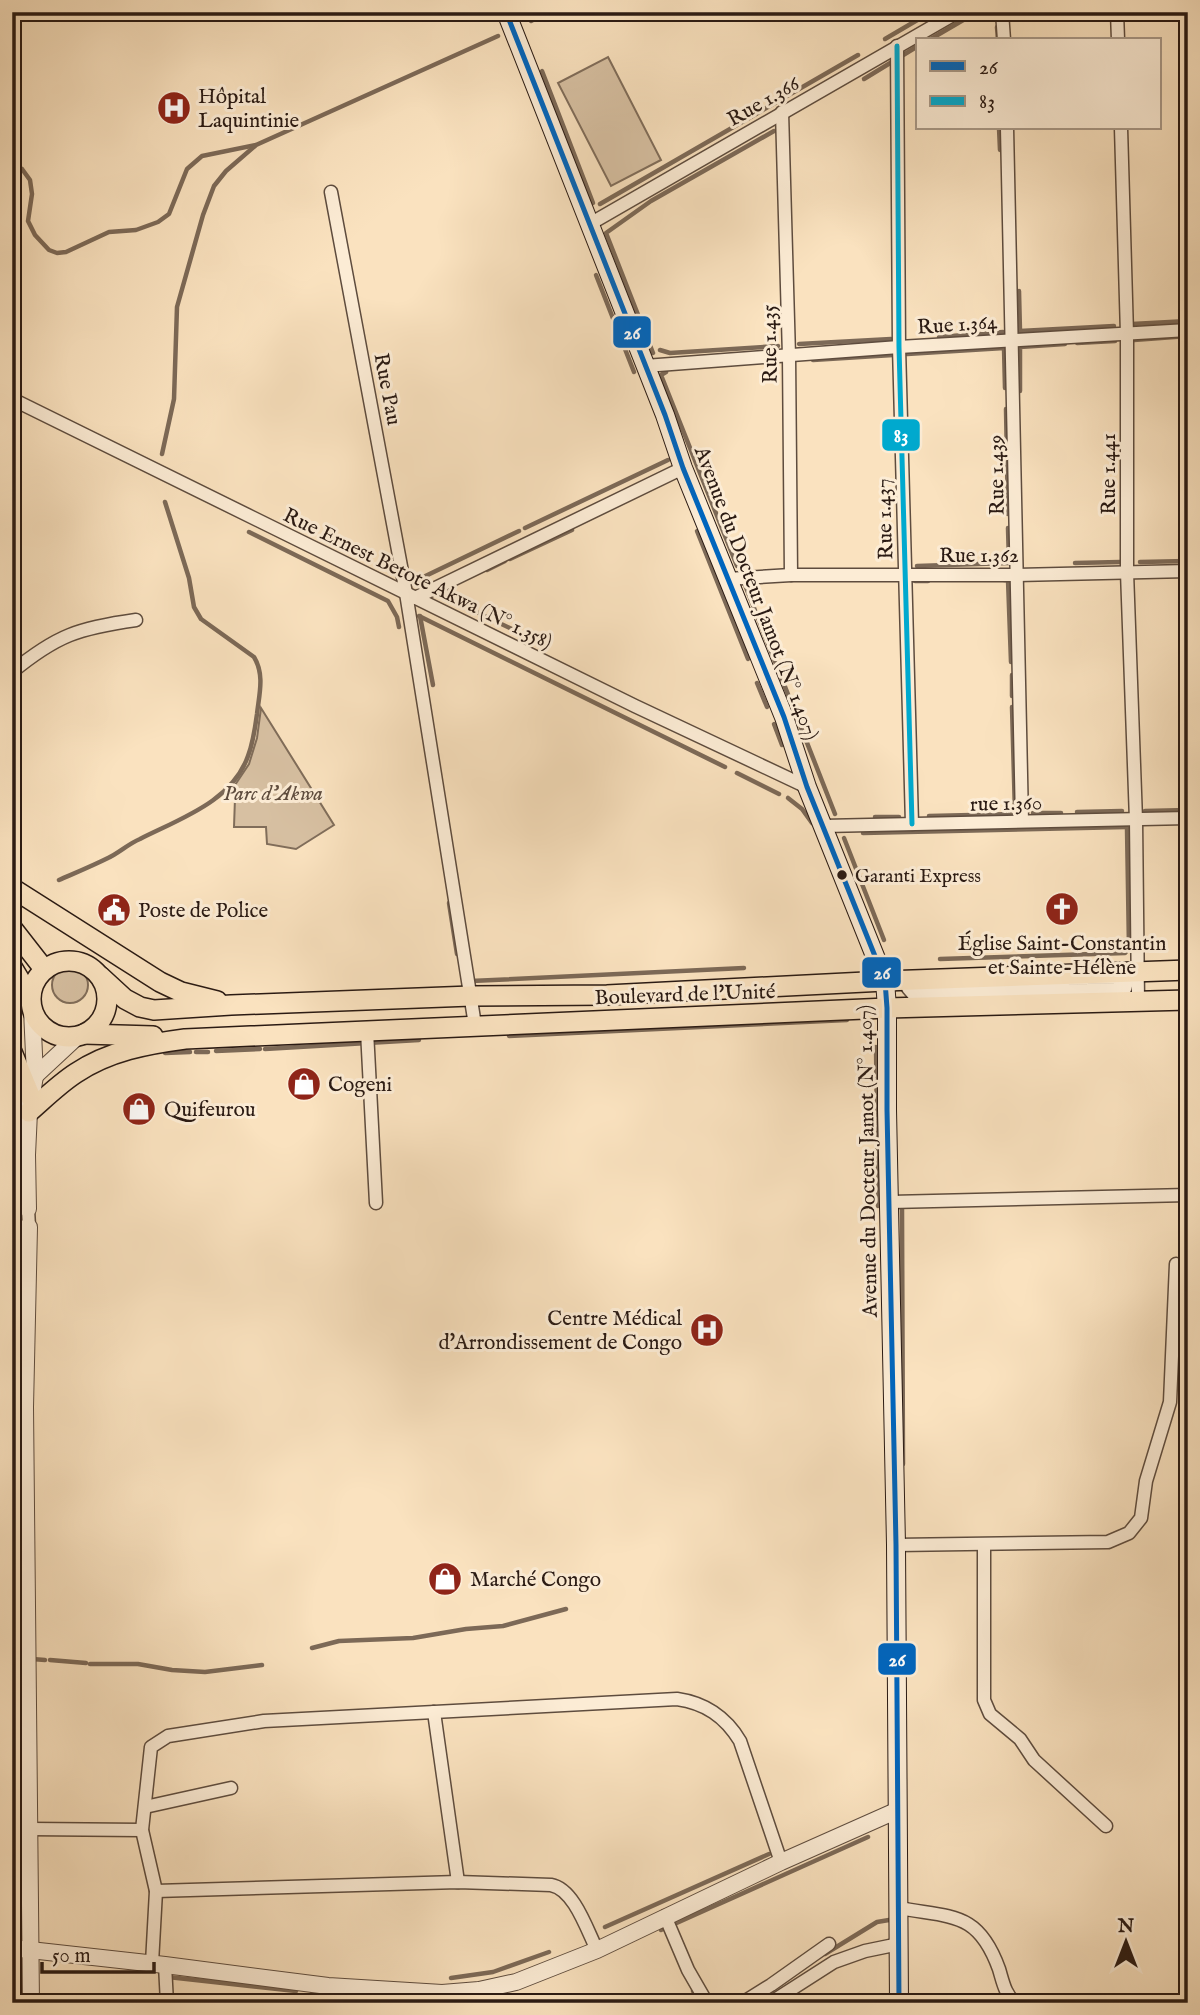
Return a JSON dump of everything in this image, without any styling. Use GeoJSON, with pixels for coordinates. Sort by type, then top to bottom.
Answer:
{"type":"FeatureCollection","features":[{"type":"Feature","properties":{"kind":"main road","name":"Avenue du Docteur Jamot (N° 1.407)"},"geometry":{"type":"LineString","coordinates":[[506,12],[683,468],[784,717],[807,787],[885,981],[896,1545],[898,2003]]}},
{"type":"Feature","properties":{"kind":"main road"},"geometry":{"type":"LineString","coordinates":[[12,888],[160,982],[181,992],[231,1005]]}},
{"type":"Feature","properties":{"kind":"main road"},"geometry":{"type":"LineString","coordinates":[[12,928],[44,969]]}},
{"type":"Feature","properties":{"kind":"main road"},"geometry":{"type":"LineString","coordinates":[[31,1003],[34,982],[44,969],[59,962],[75,961],[91,967],[125,999],[139,1007],[154,1010],[231,1005]]}},
{"type":"Feature","properties":{"kind":"main road"},"geometry":{"type":"LineString","coordinates":[[12,967],[39,1023],[50,1032],[64,1037],[132,1034],[185,1039]]}},
{"type":"Feature","properties":{"kind":"main road","name":"Boulevard de l'Unité"},"geometry":{"type":"LineString","coordinates":[[185,1039],[887,1008],[1135,984],[1188,970]]}},
{"type":"Feature","properties":{"kind":"main road"},"geometry":{"type":"LineString","coordinates":[[81,1035],[95,1027],[103,1017],[107,991],[100,976]]}},
{"type":"Feature","properties":{"kind":"main road","name":"Boulevard de l'Unité"},"geometry":{"type":"LineString","coordinates":[[231,1005],[471,996],[607,995],[885,981],[1135,984],[1188,1000]]}},
{"type":"Feature","properties":{"kind":"main road"},"geometry":{"type":"LineString","coordinates":[[12,1052],[26,1104],[76,1073],[133,1047],[185,1039]]}},
{"type":"Feature","properties":{"kind":"street","name":"Rue 1.366"},"geometry":{"type":"LineString","coordinates":[[588,225],[958,12]]}},
{"type":"Feature","properties":{"kind":"street"},"geometry":{"type":"LineString","coordinates":[[1003,12],[1004,38]]}},
{"type":"Feature","properties":{"kind":"street"},"geometry":{"type":"LineString","coordinates":[[1117,12],[1118,38]]}},
{"type":"Feature","properties":{"kind":"street","name":"Rue 1.437"},"geometry":{"type":"LineString","coordinates":[[897,46],[899,347],[912,824]]}},
{"type":"Feature","properties":{"kind":"street","name":"Rue 1.435"},"geometry":{"type":"LineString","coordinates":[[782,112],[789,356],[791,575]]}},
{"type":"Feature","properties":{"kind":"street","name":"Rue 1.439"},"geometry":{"type":"LineString","coordinates":[[1007,130],[1022,821]]}},
{"type":"Feature","properties":{"kind":"street","name":"Rue 1.441"},"geometry":{"type":"LineString","coordinates":[[1121,130],[1127,334],[1127,572],[1136,820],[1135,984]]}},
{"type":"Feature","properties":{"kind":"street","name":"Rue Pau"},"geometry":{"type":"LineString","coordinates":[[331,192],[410,596],[475,1025]]}},
{"type":"Feature","properties":{"kind":"street","name":"Rue 1.364"},"geometry":{"type":"LineString","coordinates":[[645,366],[899,347],[1188,330]]}},
{"type":"Feature","properties":{"kind":"street","name":"Rue Ernest Betote Akwa (N° 1.358)"},"geometry":{"type":"LineString","coordinates":[[12,399],[635,706],[807,787]]}},
{"type":"Feature","properties":{"kind":"street"},"geometry":{"type":"LineString","coordinates":[[410,596],[683,468]]}},
{"type":"Feature","properties":{"kind":"street","name":"Rue 1.362"},"geometry":{"type":"LineString","coordinates":[[728,579],[791,575],[1017,575],[1188,571]]}},
{"type":"Feature","properties":{"kind":"street"},"geometry":{"type":"LineString","coordinates":[[12,672],[48,644],[81,629],[135,620]]}},
{"type":"Feature","properties":{"kind":"street","name":"rue 1.360"},"geometry":{"type":"LineString","coordinates":[[824,826],[1188,818]]}},
{"type":"Feature","properties":{"kind":"street"},"geometry":{"type":"LineString","coordinates":[[1122,977],[1135,984],[1123,989],[914,995],[908,988],[915,983],[1122,977]]}},
{"type":"Feature","properties":{"kind":"street"},"geometry":{"type":"LineString","coordinates":[[31,1003],[36,1076],[26,1104],[28,1209],[20,1226],[25,1408],[31,2003]]}},
{"type":"Feature","properties":{"kind":"street"},"geometry":{"type":"LineString","coordinates":[[367,1031],[376,1203]]}},
{"type":"Feature","properties":{"kind":"street"},"geometry":{"type":"LineString","coordinates":[[36,1076],[81,1035]]}},
{"type":"Feature","properties":{"kind":"street"},"geometry":{"type":"LineString","coordinates":[[891,1202],[1188,1195]]}},
{"type":"Feature","properties":{"kind":"street"},"geometry":{"type":"LineString","coordinates":[[896,1545],[1108,1542],[1129,1533],[1141,1518],[1146,1480],[1170,1402],[1176,1264]]}},
{"type":"Feature","properties":{"kind":"street"},"geometry":{"type":"LineString","coordinates":[[984,1545],[984,1700],[990,1714],[1020,1739],[1034,1760],[1106,1826]]}},
{"type":"Feature","properties":{"kind":"street"},"geometry":{"type":"LineString","coordinates":[[167,2003],[159,1964],[156,1891],[142,1830],[151,1747],[168,1736],[264,1721],[677,1699],[704,1705],[732,1727],[740,1741],[781,1862]]}},
{"type":"Feature","properties":{"kind":"street"},"geometry":{"type":"LineString","coordinates":[[434,1712],[458,1882]]}},
{"type":"Feature","properties":{"kind":"street"},"geometry":{"type":"LineString","coordinates":[[145,1807],[231,1788]]}},
{"type":"Feature","properties":{"kind":"street"},"geometry":{"type":"LineString","coordinates":[[12,1948],[328,1986],[442,1993],[479,1990],[516,1982],[597,1950],[664,1916],[898,1810]]}},
{"type":"Feature","properties":{"kind":"street"},"geometry":{"type":"LineString","coordinates":[[29,1829],[142,1830]]}},
{"type":"Feature","properties":{"kind":"street"},"geometry":{"type":"LineString","coordinates":[[156,1891],[458,1882],[558,1886],[569,1894],[597,1950]]}},
{"type":"Feature","properties":{"kind":"street"},"geometry":{"type":"LineString","coordinates":[[664,1916],[688,1970],[707,2003]]}},
{"type":"Feature","properties":{"kind":"street"},"geometry":{"type":"LineString","coordinates":[[770,2003],[834,1962],[865,1951],[899,1923],[960,1919],[981,1933],[995,1958],[1009,1997],[1016,2003]]}},
{"type":"Feature","properties":{"kind":"street"},"geometry":{"type":"LineString","coordinates":[[742,2003],[829,1944]]}},
{"type":"Feature","properties":{"kind":"green space"},"geometry":{"type":"Polygon","coordinates":[[[608,57],[661,160],[611,186],[558,83],[608,57]]]}},
{"type":"Feature","properties":{"kind":"green space","name":"Parc d’Akwa"},"geometry":{"type":"Polygon","coordinates":[[[261,708],[334,825],[296,849],[267,844],[266,827],[234,827],[235,798],[231,791],[249,764],[257,738],[261,708]]]}},
{"type":"Feature","properties":{"kind":"green space"},"geometry":{"type":"Polygon","coordinates":[[[70,967],[82,973],[88,985],[82,997],[70,1003],[58,997],[52,985],[58,973],[70,967]]]}},
{"type":"Feature","properties":{"kind":"waterway"},"geometry":{"type":"LineString","coordinates":[[531,21],[547,12]]}},
{"type":"Feature","properties":{"kind":"waterway"},"geometry":{"type":"LineString","coordinates":[[885,39],[931,12]]}},
{"type":"Feature","properties":{"kind":"waterway"},"geometry":{"type":"LineString","coordinates":[[932,38],[977,12]]}},
{"type":"Feature","properties":{"kind":"waterway"},"geometry":{"type":"LineString","coordinates":[[997,27],[998,38]]}},
{"type":"Feature","properties":{"kind":"waterway"},"geometry":{"type":"LineString","coordinates":[[12,166],[22,169],[30,180],[32,194],[28,221],[35,235],[49,250],[66,252],[109,232],[136,230],[158,222],[169,214],[187,169],[202,156],[256,145],[498,36]]}},
{"type":"Feature","properties":{"kind":"waterway"},"geometry":{"type":"LineString","coordinates":[[864,79],[916,47]]}},
{"type":"Feature","properties":{"kind":"waterway"},"geometry":{"type":"LineString","coordinates":[[600,204],[858,55]]}},
{"type":"Feature","properties":{"kind":"waterway"},"geometry":{"type":"LineString","coordinates":[[542,71],[593,203]]}},
{"type":"Feature","properties":{"kind":"waterway"},"geometry":{"type":"LineString","coordinates":[[999,130],[1000,150]]}},
{"type":"Feature","properties":{"kind":"waterway"},"geometry":{"type":"LineString","coordinates":[[653,353],[606,233],[651,201],[774,131]]}},
{"type":"Feature","properties":{"kind":"waterway"},"geometry":{"type":"LineString","coordinates":[[162,454],[174,399],[177,307],[203,215],[214,186],[226,171],[255,146]]}},
{"type":"Feature","properties":{"kind":"waterway"},"geometry":{"type":"LineString","coordinates":[[596,275],[634,372]]}},
{"type":"Feature","properties":{"kind":"waterway"},"geometry":{"type":"LineString","coordinates":[[1019,291],[1020,331],[1114,326]]}},
{"type":"Feature","properties":{"kind":"waterway"},"geometry":{"type":"LineString","coordinates":[[1132,324],[1188,321]]}},
{"type":"Feature","properties":{"kind":"waterway"},"geometry":{"type":"LineString","coordinates":[[939,337],[1003,332]]}},
{"type":"Feature","properties":{"kind":"waterway"},"geometry":{"type":"LineString","coordinates":[[1134,340],[1188,336]]}},
{"type":"Feature","properties":{"kind":"waterway"},"geometry":{"type":"LineString","coordinates":[[799,344],[891,339]]}},
{"type":"Feature","properties":{"kind":"waterway"},"geometry":{"type":"LineString","coordinates":[[1077,343],[1115,341]]}},
{"type":"Feature","properties":{"kind":"waterway"},"geometry":{"type":"LineString","coordinates":[[1020,391],[1020,347],[1065,344]]}},
{"type":"Feature","properties":{"kind":"waterway"},"geometry":{"type":"LineString","coordinates":[[660,350],[670,353],[778,346]]}},
{"type":"Feature","properties":{"kind":"waterway"},"geometry":{"type":"LineString","coordinates":[[907,354],[1004,348],[1005,388]]}},
{"type":"Feature","properties":{"kind":"waterway"},"geometry":{"type":"LineString","coordinates":[[813,360],[893,355]]}},
{"type":"Feature","properties":{"kind":"waterway"},"geometry":{"type":"LineString","coordinates":[[666,372],[661,375],[737,566]]}},
{"type":"Feature","properties":{"kind":"waterway"},"geometry":{"type":"LineString","coordinates":[[1006,409],[1008,514]]}},
{"type":"Feature","properties":{"kind":"waterway"},"geometry":{"type":"LineString","coordinates":[[525,528],[668,460]]}},
{"type":"Feature","properties":{"kind":"waterway"},"geometry":{"type":"LineString","coordinates":[[59,880],[112,856],[203,807],[230,786],[240,772],[251,746],[260,685],[257,664],[254,657],[201,619],[194,607],[189,578],[165,502]]}},
{"type":"Feature","properties":{"kind":"waterway"},"geometry":{"type":"LineString","coordinates":[[917,566],[1009,563],[1008,528]]}},
{"type":"Feature","properties":{"kind":"waterway"},"geometry":{"type":"LineString","coordinates":[[510,559],[572,530]]}},
{"type":"Feature","properties":{"kind":"waterway"},"geometry":{"type":"LineString","coordinates":[[413,582],[519,531]]}},
{"type":"Feature","properties":{"kind":"waterway"},"geometry":{"type":"LineString","coordinates":[[697,531],[748,659]]}},
{"type":"Feature","properties":{"kind":"waterway"},"geometry":{"type":"LineString","coordinates":[[249,532],[388,601],[399,627]]}},
{"type":"Feature","properties":{"kind":"waterway"},"geometry":{"type":"LineString","coordinates":[[487,570],[505,561]]}},
{"type":"Feature","properties":{"kind":"waterway"},"geometry":{"type":"LineString","coordinates":[[1140,562],[1187,561]]}},
{"type":"Feature","properties":{"kind":"waterway"},"geometry":{"type":"LineString","coordinates":[[1075,563],[1120,562]]}},
{"type":"Feature","properties":{"kind":"waterway"},"geometry":{"type":"LineString","coordinates":[[1004,580],[1008,580],[1011,662]]}},
{"type":"Feature","properties":{"kind":"waterway"},"geometry":{"type":"LineString","coordinates":[[915,581],[928,581]]}},
{"type":"Feature","properties":{"kind":"waterway"},"geometry":{"type":"LineString","coordinates":[[745,585],[835,814]]}},
{"type":"Feature","properties":{"kind":"waterway"},"geometry":{"type":"LineString","coordinates":[[443,596],[516,631]]}},
{"type":"Feature","properties":{"kind":"waterway"},"geometry":{"type":"LineString","coordinates":[[419,616],[725,767]]}},
{"type":"Feature","properties":{"kind":"waterway"},"geometry":{"type":"LineString","coordinates":[[420,616],[433,685]]}},
{"type":"Feature","properties":{"kind":"waterway"},"geometry":{"type":"LineString","coordinates":[[1012,675],[1012,696]]}},
{"type":"Feature","properties":{"kind":"waterway"},"geometry":{"type":"LineString","coordinates":[[757,683],[767,707]]}},
{"type":"Feature","properties":{"kind":"waterway"},"geometry":{"type":"LineString","coordinates":[[1012,707],[1015,813]]}},
{"type":"Feature","properties":{"kind":"waterway"},"geometry":{"type":"LineString","coordinates":[[774,724],[782,745]]}},
{"type":"Feature","properties":{"kind":"waterway"},"geometry":{"type":"LineString","coordinates":[[737,773],[779,794]]}},
{"type":"Feature","properties":{"kind":"waterway"},"geometry":{"type":"LineString","coordinates":[[788,798],[802,809],[812,823]]}},
{"type":"Feature","properties":{"kind":"waterway"},"geometry":{"type":"LineString","coordinates":[[1145,811],[1188,810]]}},
{"type":"Feature","properties":{"kind":"waterway"},"geometry":{"type":"LineString","coordinates":[[1077,812],[1122,811]]}},
{"type":"Feature","properties":{"kind":"waterway"},"geometry":{"type":"LineString","coordinates":[[1033,813],[1061,813]]}},
{"type":"Feature","properties":{"kind":"waterway"},"geometry":{"type":"LineString","coordinates":[[929,816],[1015,814]]}},
{"type":"Feature","properties":{"kind":"waterway"},"geometry":{"type":"LineString","coordinates":[[875,817],[899,817]]}},
{"type":"Feature","properties":{"kind":"waterway"},"geometry":{"type":"LineString","coordinates":[[863,833],[1126,827]]}},
{"type":"Feature","properties":{"kind":"waterway"},"geometry":{"type":"LineString","coordinates":[[940,959],[1125,953],[1129,948],[1127,828]]}},
{"type":"Feature","properties":{"kind":"waterway"},"geometry":{"type":"LineString","coordinates":[[844,838],[884,940]]}},
{"type":"Feature","properties":{"kind":"waterway"},"geometry":{"type":"LineString","coordinates":[[449,903],[457,954]]}},
{"type":"Feature","properties":{"kind":"waterway"},"geometry":{"type":"LineString","coordinates":[[471,981],[744,968]]}},
{"type":"Feature","properties":{"kind":"waterway"},"geometry":{"type":"LineString","coordinates":[[509,1036],[847,1020]]}},
{"type":"Feature","properties":{"kind":"waterway"},"geometry":{"type":"LineString","coordinates":[[265,1049],[419,1040]]}},
{"type":"Feature","properties":{"kind":"waterway"},"geometry":{"type":"LineString","coordinates":[[876,1047],[878,1206]]}},
{"type":"Feature","properties":{"kind":"waterway"},"geometry":{"type":"LineString","coordinates":[[216,1051],[260,1049]]}},
{"type":"Feature","properties":{"kind":"waterway"},"geometry":{"type":"LineString","coordinates":[[165,1053],[190,1052]]}},
{"type":"Feature","properties":{"kind":"waterway"},"geometry":{"type":"LineString","coordinates":[[196,1052],[208,1052]]}},
{"type":"Feature","properties":{"kind":"waterway"},"geometry":{"type":"LineString","coordinates":[[902,1209],[903,1464]]}},
{"type":"Feature","properties":{"kind":"waterway"},"geometry":{"type":"LineString","coordinates":[[12,1313],[13,1395]]}},
{"type":"Feature","properties":{"kind":"waterway"},"geometry":{"type":"LineString","coordinates":[[13,1407],[16,1698]]}},
{"type":"Feature","properties":{"kind":"waterway"},"geometry":{"type":"LineString","coordinates":[[312,1648],[339,1641],[413,1638],[503,1626],[566,1609]]}},
{"type":"Feature","properties":{"kind":"waterway"},"geometry":{"type":"LineString","coordinates":[[32,1659],[45,1660]]}},
{"type":"Feature","properties":{"kind":"waterway"},"geometry":{"type":"LineString","coordinates":[[50,1660],[86,1663]]}},
{"type":"Feature","properties":{"kind":"waterway"},"geometry":{"type":"LineString","coordinates":[[90,1664],[138,1664],[205,1672],[262,1665]]}},
{"type":"Feature","properties":{"kind":"waterway"},"geometry":{"type":"LineString","coordinates":[[16,1722],[18,1813]]}},
{"type":"Feature","properties":{"kind":"waterway"},"geometry":{"type":"LineString","coordinates":[[661,1930],[868,1837]]}},
{"type":"Feature","properties":{"kind":"waterway"},"geometry":{"type":"LineString","coordinates":[[605,1927],[769,1854]]}},
{"type":"Feature","properties":{"kind":"waterway"},"geometry":{"type":"LineString","coordinates":[[825,1954],[877,1922],[895,1919]]}},
{"type":"Feature","properties":{"kind":"waterway"},"geometry":{"type":"LineString","coordinates":[[451,1978],[493,1972],[549,1952]]}},
{"type":"Feature","properties":{"kind":"waterway"},"geometry":{"type":"LineString","coordinates":[[19,1958],[19,2003]]}},
{"type":"Feature","properties":{"kind":"waterway"},"geometry":{"type":"LineString","coordinates":[[168,1977],[296,1991]]}},
{"type":"Feature","properties":{"kind":"waterway"},"geometry":{"type":"LineString","coordinates":[[693,1991],[699,2003]]}},
{"type":"Feature","properties":{"kind":"waterway"},"geometry":{"type":"LineString","coordinates":[[312,1993],[357,1998]]}},
{"type":"Feature","properties":{"kind":"transit line","name":"26"},"geometry":{"type":"LineString","coordinates":[[506,12],[665,415],[683,468],[784,717],[807,787],[885,981],[896,1545],[899,2003]]}},
{"type":"Feature","properties":{"kind":"transit line","name":"83"},"geometry":{"type":"LineString","coordinates":[[897,46],[899,347],[912,824]]}},
{"type":"Feature","properties":{"kind":"place","name":"Hôpital Laquintinie"},"geometry":{"type":"Point","coordinates":[174,108]}},
{"type":"Feature","properties":{"kind":"place","name":"Garanti Express"},"geometry":{"type":"Point","coordinates":[842,875]}},
{"type":"Feature","properties":{"kind":"place","name":"Église Saint-Constantin et Sainte-Hélène"},"geometry":{"type":"Point","coordinates":[1062,909]}},
{"type":"Feature","properties":{"kind":"place","name":"Poste de Police"},"geometry":{"type":"Point","coordinates":[114,910]}},
{"type":"Feature","properties":{"kind":"place","name":"Cogeni"},"geometry":{"type":"Point","coordinates":[304,1084]}},
{"type":"Feature","properties":{"kind":"place","name":"Quifeurou"},"geometry":{"type":"Point","coordinates":[139,1109]}},
{"type":"Feature","properties":{"kind":"place","name":"Centre Médical d'Arrondissement de Congo"},"geometry":{"type":"Point","coordinates":[707,1330]}},
{"type":"Feature","properties":{"kind":"place","name":"Marché Congo"},"geometry":{"type":"Point","coordinates":[445,1579]}}]}
